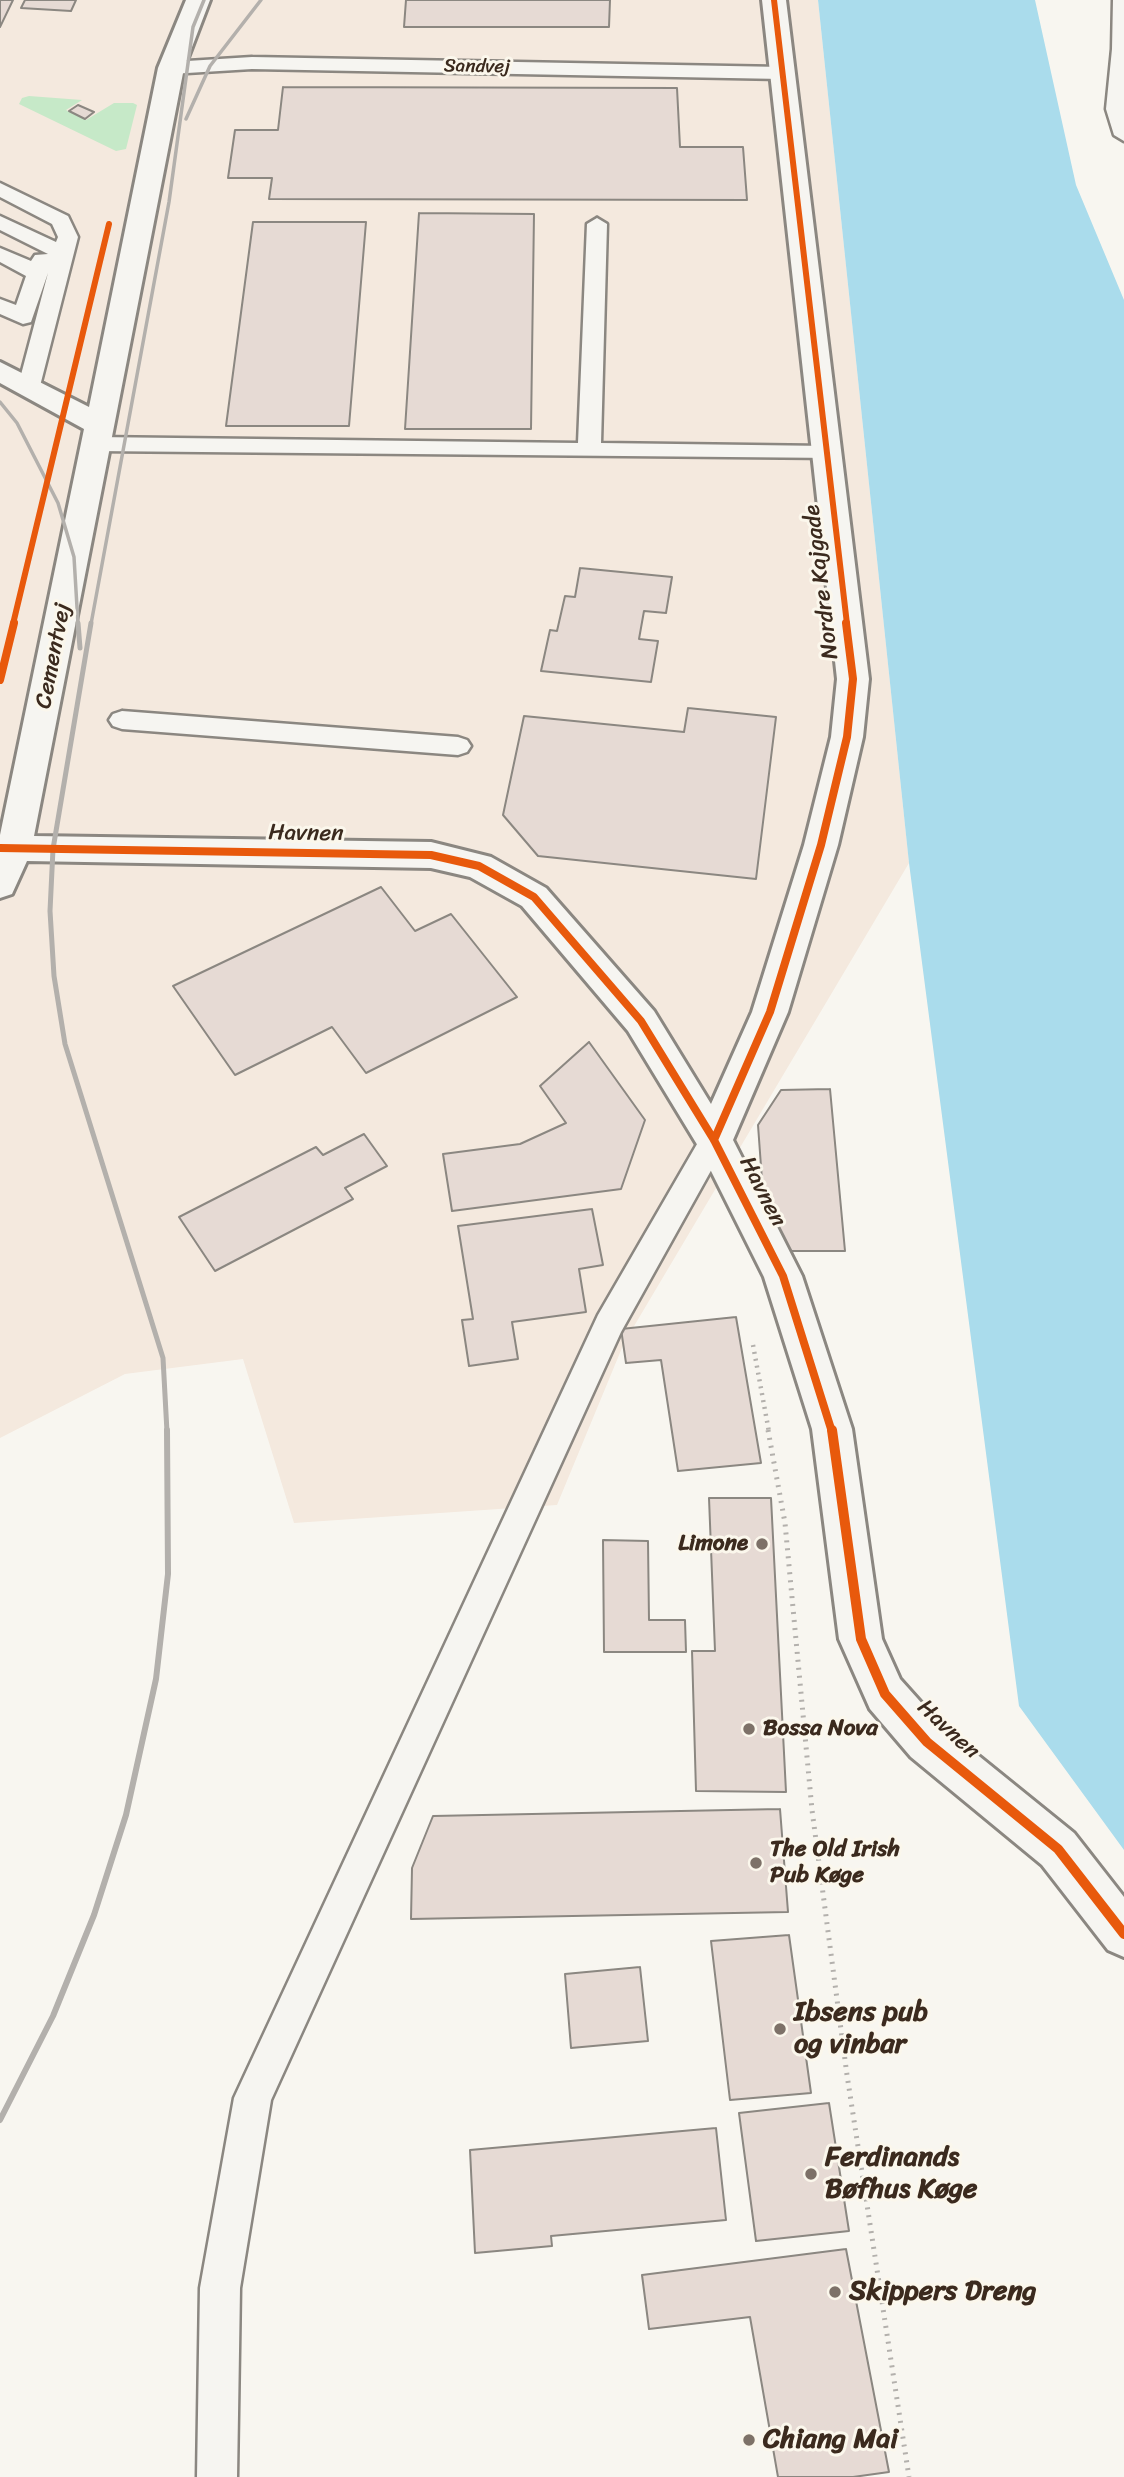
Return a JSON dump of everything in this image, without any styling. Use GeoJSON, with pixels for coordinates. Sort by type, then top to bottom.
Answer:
{"type":"FeatureCollection","features":[{"type":"Feature","properties":{"kind":"street","name":"Cementvej"},"geometry":{"type":"LineString","coordinates":[[0,885],[98,434],[172,68],[198,0]]}},
{"type":"Feature","properties":{"kind":"street","name":"Nordre Kajgade"},"geometry":{"type":"LineString","coordinates":[[714,1140],[770,1012],[821,845],[848,737],[853,680],[774,0]]}},
{"type":"Feature","properties":{"kind":"street"},"geometry":{"type":"LineString","coordinates":[[0,371],[29,386],[98,434]]}},
{"type":"Feature","properties":{"kind":"street","name":"Havnen"},"geometry":{"type":"LineString","coordinates":[[8,848],[430,855],[479,866],[534,897],[641,1021],[714,1140],[783,1276],[832,1429],[861,1639],[885,1695],[927,1742],[1059,1849],[1124,1934]]}},
{"type":"Feature","properties":{"kind":"lane"},"geometry":{"type":"LineString","coordinates":[[1122,0],[1122,83],[1116,109],[1124,135]]}},
{"type":"Feature","properties":{"kind":"lane","name":"Sandvej"},"geometry":{"type":"LineString","coordinates":[[172,68],[252,63],[782,73]]}},
{"type":"Feature","properties":{"kind":"lane"},"geometry":{"type":"LineString","coordinates":[[0,189],[61,220],[47,270],[29,386]]}},
{"type":"Feature","properties":{"kind":"lane"},"geometry":{"type":"LineString","coordinates":[[0,203],[46,225],[47,270],[23,317],[0,306]]}},
{"type":"Feature","properties":{"kind":"lane"},"geometry":{"type":"LineString","coordinates":[[0,222],[47,270]]}},
{"type":"Feature","properties":{"kind":"lane"},"geometry":{"type":"LineString","coordinates":[[589,450],[597,224]]}},
{"type":"Feature","properties":{"kind":"lane"},"geometry":{"type":"LineString","coordinates":[[0,237],[47,270]]}},
{"type":"Feature","properties":{"kind":"lane"},"geometry":{"type":"LineString","coordinates":[[0,254],[47,270]]}},
{"type":"Feature","properties":{"kind":"lane"},"geometry":{"type":"LineString","coordinates":[[0,272],[47,270]]}},
{"type":"Feature","properties":{"kind":"lane"},"geometry":{"type":"LineString","coordinates":[[0,289],[47,270]]}},
{"type":"Feature","properties":{"kind":"lane"},"geometry":{"type":"LineString","coordinates":[[98,434],[589,450],[827,453]]}},
{"type":"Feature","properties":{"kind":"lane"},"geometry":{"type":"LineString","coordinates":[[122,720],[458,746]]}},
{"type":"Feature","properties":{"kind":"lane"},"geometry":{"type":"LineString","coordinates":[[218,2477],[220,2288],[253,2098],[609,1324],[714,1140]]}},
{"type":"Feature","properties":{"kind":"path"},"geometry":{"type":"LineString","coordinates":[[751,1336],[785,1523],[812,1810],[847,2075],[909,2477]]}},
{"type":"Feature","properties":{"kind":"shaded area"},"geometry":{"type":"Polygon","coordinates":[[[0,0],[818,0],[909,863],[624,1343],[557,1505],[294,1523],[243,1359],[125,1374],[0,1438],[0,0]]]}},
{"type":"Feature","properties":{"kind":"green space"},"geometry":{"type":"Polygon","coordinates":[[[29,96],[82,100],[66,110],[86,120],[114,103],[137,105],[126,149],[116,151],[19,104],[22,98],[29,96]]]}},
{"type":"Feature","properties":{"kind":"water"},"geometry":{"type":"Polygon","coordinates":[[[818,0],[1035,0],[1076,185],[1124,300],[1124,1850],[1019,1706],[909,863],[818,0]]]}},
{"type":"Feature","properties":{"kind":"building"},"geometry":{"type":"Polygon","coordinates":[[[0,0],[13,0],[0,27],[0,0]]]}},
{"type":"Feature","properties":{"kind":"building"},"geometry":{"type":"Polygon","coordinates":[[[25,0],[76,0],[71,11],[21,8],[25,0]]]}},
{"type":"Feature","properties":{"kind":"building"},"geometry":{"type":"Polygon","coordinates":[[[406,0],[610,0],[609,27],[404,27],[406,0]]]}},
{"type":"Feature","properties":{"kind":"building"},"geometry":{"type":"Polygon","coordinates":[[[283,87],[677,88],[680,147],[743,147],[747,200],[269,199],[272,178],[228,178],[235,130],[278,130],[283,87]]]}},
{"type":"Feature","properties":{"kind":"building"},"geometry":{"type":"Polygon","coordinates":[[[78,105],[94,112],[85,119],[69,111],[78,105]]]}},
{"type":"Feature","properties":{"kind":"building"},"geometry":{"type":"Polygon","coordinates":[[[419,213],[534,214],[531,429],[405,429],[419,213]]]}},
{"type":"Feature","properties":{"kind":"building"},"geometry":{"type":"Polygon","coordinates":[[[253,222],[366,222],[349,426],[226,426],[253,222]]]}},
{"type":"Feature","properties":{"kind":"building"},"geometry":{"type":"Polygon","coordinates":[[[580,568],[672,577],[666,613],[644,611],[639,639],[658,641],[651,682],[541,671],[550,630],[557,631],[565,596],[575,597],[580,568]]]}},
{"type":"Feature","properties":{"kind":"building"},"geometry":{"type":"Polygon","coordinates":[[[688,708],[776,717],[756,879],[538,856],[503,815],[524,716],[684,732],[688,708]]]}},
{"type":"Feature","properties":{"kind":"building"},"geometry":{"type":"Polygon","coordinates":[[[381,887],[415,931],[451,914],[517,997],[366,1073],[332,1027],[235,1075],[173,986],[381,887]]]}},
{"type":"Feature","properties":{"kind":"building"},"geometry":{"type":"Polygon","coordinates":[[[589,1042],[645,1120],[621,1189],[452,1211],[443,1154],[520,1144],[566,1123],[540,1086],[589,1042]]]}},
{"type":"Feature","properties":{"kind":"building"},"geometry":{"type":"Polygon","coordinates":[[[830,1089],[845,1251],[791,1251],[764,1208],[758,1125],[781,1090],[830,1089]]]}},
{"type":"Feature","properties":{"kind":"building"},"geometry":{"type":"Polygon","coordinates":[[[364,1134],[387,1166],[345,1188],[353,1199],[215,1271],[179,1217],[316,1147],[323,1155],[364,1134]]]}},
{"type":"Feature","properties":{"kind":"building"},"geometry":{"type":"Polygon","coordinates":[[[592,1209],[603,1265],[579,1269],[586,1312],[512,1322],[518,1359],[469,1366],[462,1320],[473,1319],[458,1226],[592,1209]]]}},
{"type":"Feature","properties":{"kind":"building"},"geometry":{"type":"Polygon","coordinates":[[[736,1317],[761,1463],[678,1471],[661,1360],[626,1363],[621,1329],[736,1317]]]}},
{"type":"Feature","properties":{"kind":"building"},"geometry":{"type":"Polygon","coordinates":[[[709,1498],[771,1498],[786,1792],[696,1791],[692,1651],[715,1651],[709,1498]]]}},
{"type":"Feature","properties":{"kind":"building"},"geometry":{"type":"Polygon","coordinates":[[[603,1540],[648,1541],[649,1620],[685,1620],[686,1652],[604,1652],[603,1540]]]}},
{"type":"Feature","properties":{"kind":"building"},"geometry":{"type":"Polygon","coordinates":[[[780,1809],[788,1912],[411,1919],[412,1868],[433,1816],[780,1809]]]}},
{"type":"Feature","properties":{"kind":"building"},"geometry":{"type":"Polygon","coordinates":[[[789,1935],[811,2093],[730,2100],[711,1941],[789,1935]]]}},
{"type":"Feature","properties":{"kind":"building"},"geometry":{"type":"Polygon","coordinates":[[[640,1967],[648,2041],[571,2048],[565,1974],[640,1967]]]}},
{"type":"Feature","properties":{"kind":"building"},"geometry":{"type":"Polygon","coordinates":[[[829,2103],[849,2231],[756,2241],[739,2113],[829,2103]]]}},
{"type":"Feature","properties":{"kind":"building"},"geometry":{"type":"Polygon","coordinates":[[[716,2128],[726,2220],[551,2236],[552,2246],[475,2253],[470,2150],[716,2128]]]}},
{"type":"Feature","properties":{"kind":"building"},"geometry":{"type":"Polygon","coordinates":[[[846,2249],[889,2472],[853,2477],[778,2477],[750,2317],[649,2329],[642,2275],[846,2249]]]}},
{"type":"Feature","properties":{"kind":"railway"},"geometry":{"type":"LineString","coordinates":[[91,624],[169,202],[193,27],[204,0]]}},
{"type":"Feature","properties":{"kind":"railway"},"geometry":{"type":"LineString","coordinates":[[186,119],[210,66],[261,0]]}},
{"type":"Feature","properties":{"kind":"railway"},"geometry":{"type":"LineString","coordinates":[[0,402],[17,423],[58,503],[74,557],[78,624]]}},
{"type":"Feature","properties":{"kind":"railway"},"geometry":{"type":"LineString","coordinates":[[78,623],[80,648]]}},
{"type":"Feature","properties":{"kind":"railway"},"geometry":{"type":"LineString","coordinates":[[91,623],[53,849],[50,911],[54,976],[65,1044],[163,1358],[167,1432]]}},
{"type":"Feature","properties":{"kind":"railway"},"geometry":{"type":"LineString","coordinates":[[0,2120],[53,2016],[94,1915],[126,1815],[156,1679],[168,1574],[167,1430]]}},
{"type":"Feature","properties":{"kind":"cycle path"},"geometry":{"type":"LineString","coordinates":[[714,1140],[770,1012],[821,845],[847,737],[853,679],[774,0]]}},
{"type":"Feature","properties":{"kind":"cycle path"},"geometry":{"type":"LineString","coordinates":[[0,680],[109,224]]}},
{"type":"Feature","properties":{"kind":"cycle path"},"geometry":{"type":"LineString","coordinates":[[0,848],[431,855],[479,866],[534,897],[641,1021],[714,1140],[783,1276],[832,1429],[861,1639],[885,1694],[927,1742],[1058,1849],[1124,1934]]}},
{"type":"Feature","properties":{"kind":"place","name":"Limone"},"geometry":{"type":"Point","coordinates":[762,1544]}},
{"type":"Feature","properties":{"kind":"place","name":"Bossa Nova"},"geometry":{"type":"Point","coordinates":[749,1729]}},
{"type":"Feature","properties":{"kind":"place","name":"The Old Irish Pub Køge"},"geometry":{"type":"Point","coordinates":[756,1863]}},
{"type":"Feature","properties":{"kind":"place","name":"Ibsens pub og vinbar"},"geometry":{"type":"Point","coordinates":[780,2029]}},
{"type":"Feature","properties":{"kind":"place","name":"Ferdinands Bøfhus Køge"},"geometry":{"type":"Point","coordinates":[811,2174]}},
{"type":"Feature","properties":{"kind":"place","name":"Skippers Dreng"},"geometry":{"type":"Point","coordinates":[835,2292]}},
{"type":"Feature","properties":{"kind":"place","name":"Chiang Mai"},"geometry":{"type":"Point","coordinates":[749,2440]}}]}
